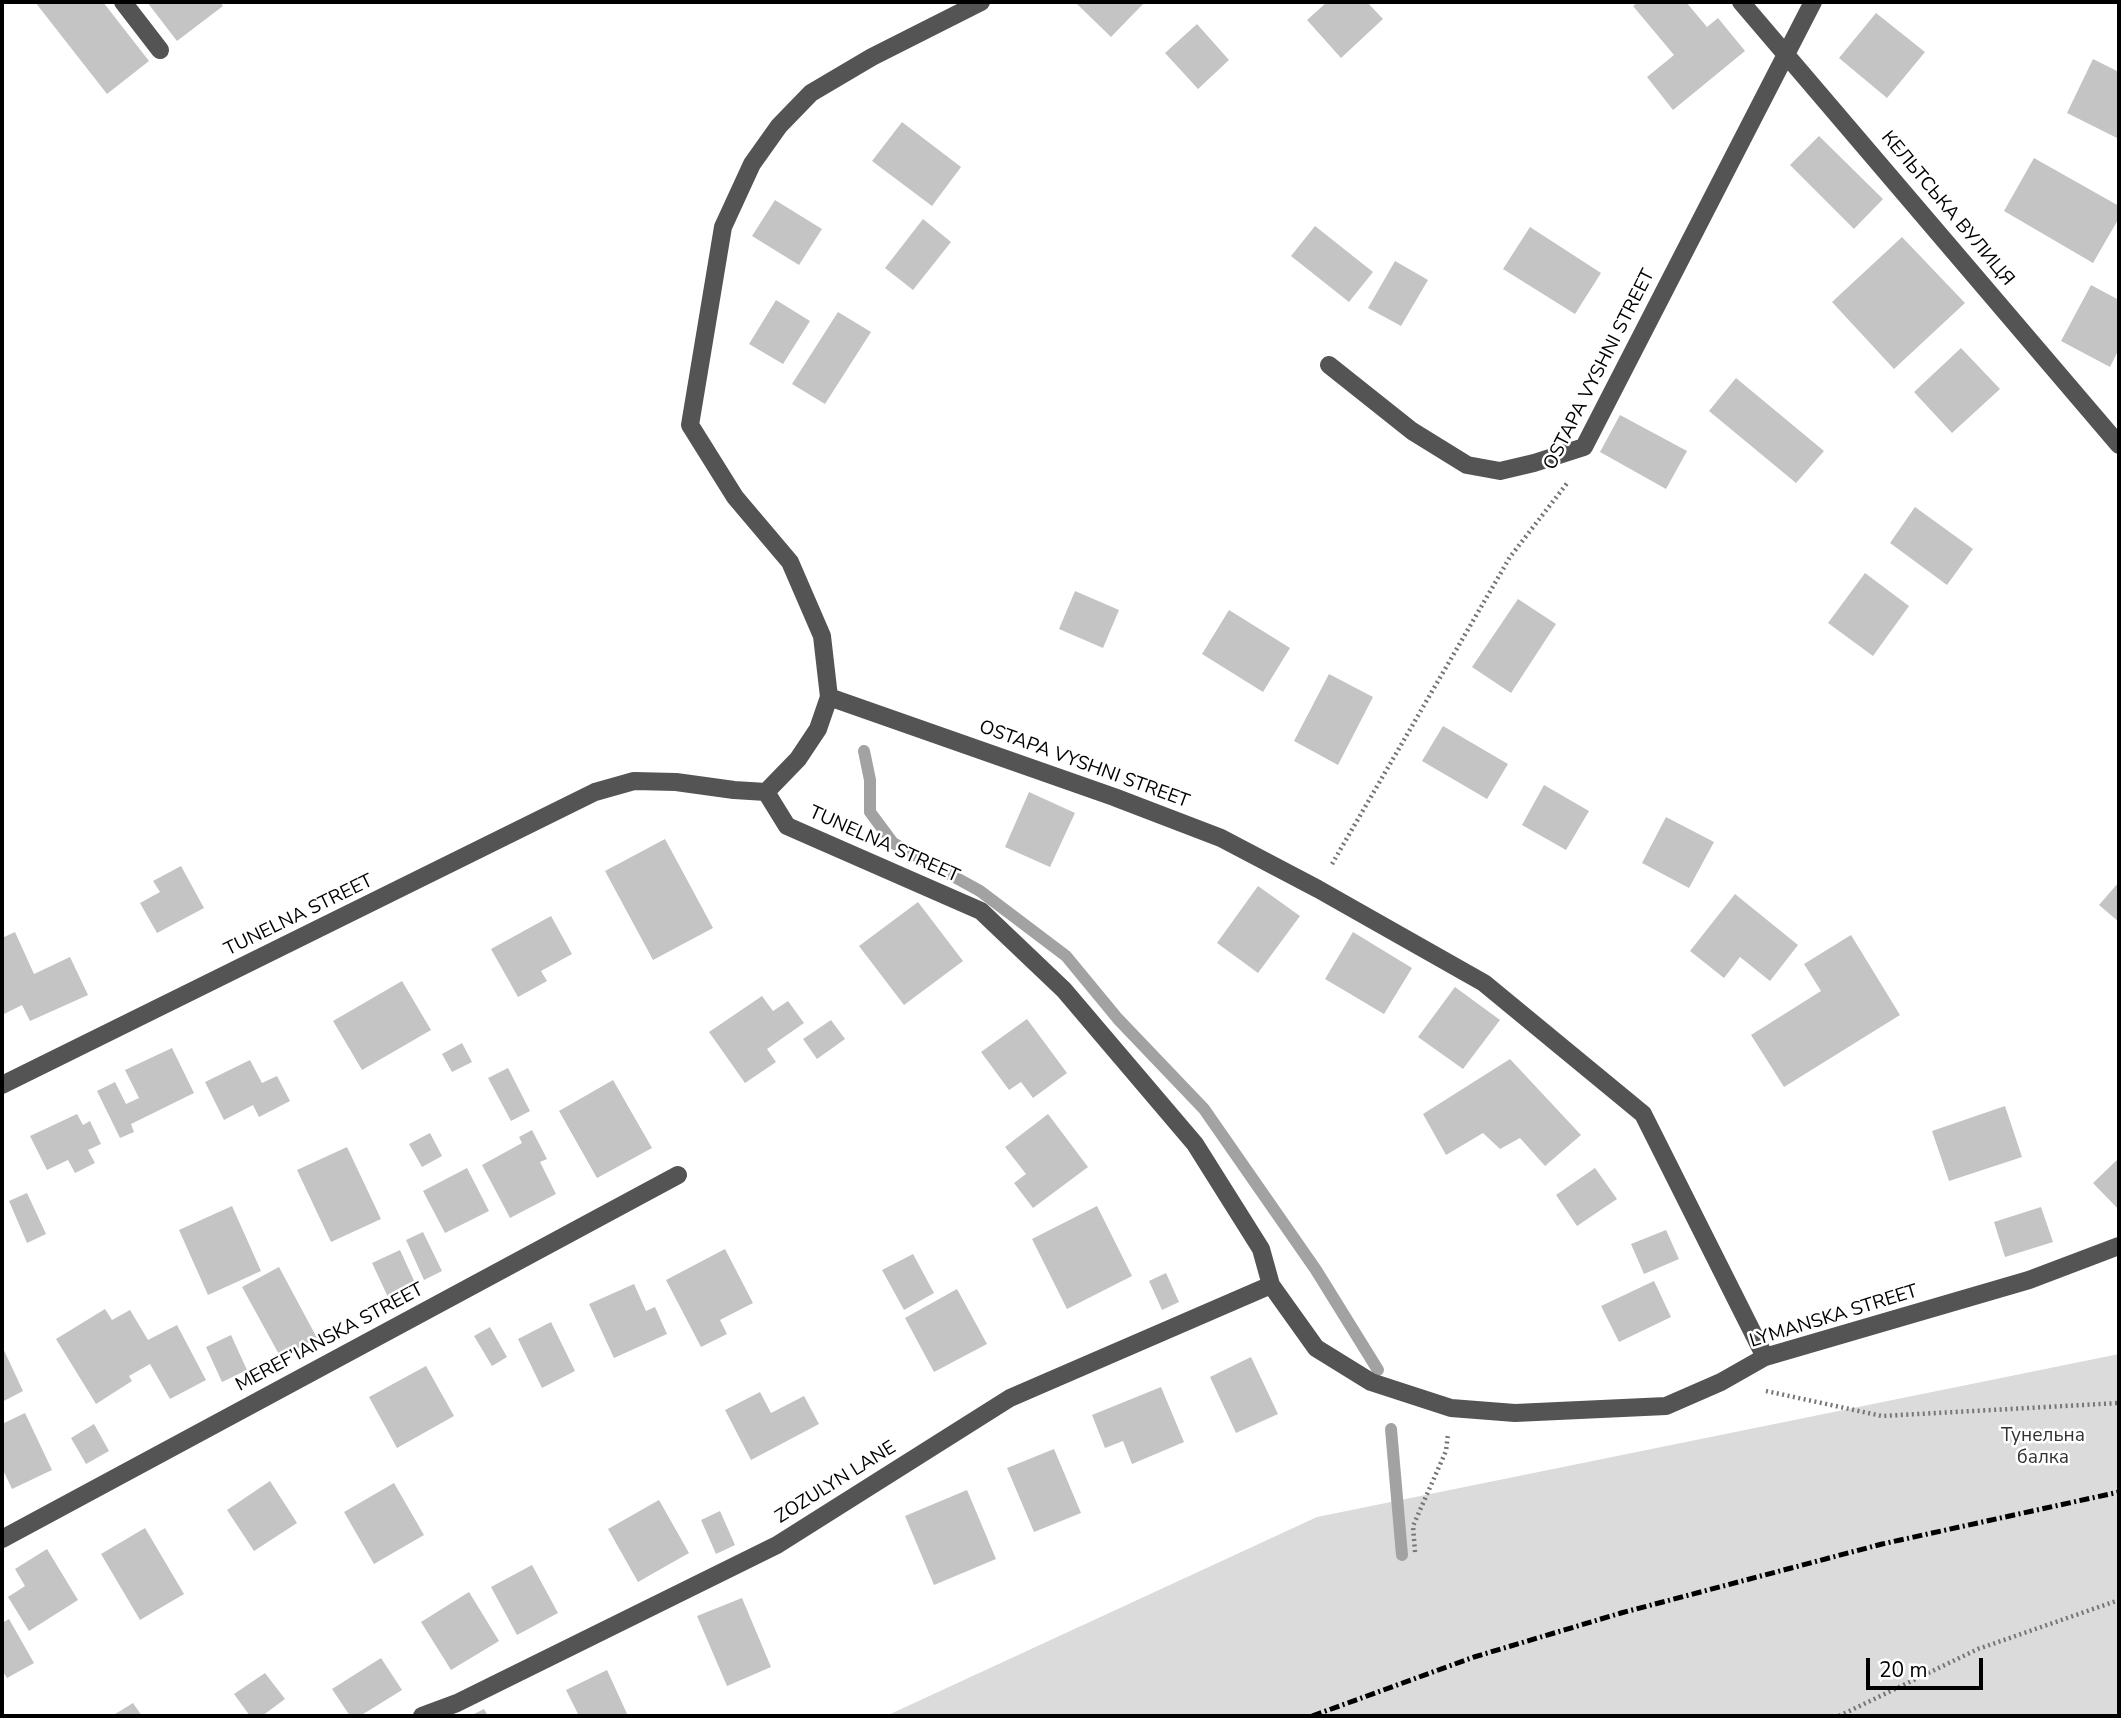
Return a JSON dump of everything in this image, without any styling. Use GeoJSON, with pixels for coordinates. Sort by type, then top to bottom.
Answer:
{"type":"FeatureCollection","features":[{"type":"Feature","properties":{"kind":"street"},"geometry":{"type":"LineString","coordinates":[[123,2],[160,50]]}},
{"type":"Feature","properties":{"kind":"street"},"geometry":{"type":"LineString","coordinates":[[766,792],[798,759],[818,729],[829,696],[822,636],[790,562],[735,497],[690,425],[723,227],[752,164],[779,126],[811,93],[872,57],[981,2]]}},
{"type":"Feature","properties":{"kind":"street","name":"КЕЛЬТСЬКА ВУЛИЦЯ"},"geometry":{"type":"LineString","coordinates":[[1741,2],[2119,445]]}},
{"type":"Feature","properties":{"kind":"street","name":"OSTAPA VYSHNI STREET"},"geometry":{"type":"LineString","coordinates":[[1584,447],[1813,2]]}},
{"type":"Feature","properties":{"kind":"street"},"geometry":{"type":"LineString","coordinates":[[1329,365],[1412,431],[1467,465],[1500,471],[1584,447]]}},
{"type":"Feature","properties":{"kind":"street","name":"OSTAPA VYSHNI STREET"},"geometry":{"type":"LineString","coordinates":[[829,696],[1222,838],[1484,983],[1643,1114],[1765,1357]]}},
{"type":"Feature","properties":{"kind":"street","name":"TUNELNA STREET"},"geometry":{"type":"LineString","coordinates":[[2,1085],[595,792],[634,781],[676,782],[766,792],[788,826],[981,911],[1054,981],[1195,1144],[1261,1250],[1271,1285]]}},
{"type":"Feature","properties":{"kind":"street","name":"MEREF’IANSKA STREET"},"geometry":{"type":"LineString","coordinates":[[2,1539],[678,1175]]}},
{"type":"Feature","properties":{"kind":"street","name":"LYMANSKA STREET"},"geometry":{"type":"LineString","coordinates":[[1271,1285],[1316,1348],[1371,1382],[1451,1408],[1515,1413],[1666,1406],[1721,1382],[1765,1357],[2029,1280],[2119,1246]]}},
{"type":"Feature","properties":{"kind":"street","name":"ZOZULYN LANE"},"geometry":{"type":"LineString","coordinates":[[422,1716],[457,1703],[777,1545],[1010,1398],[1271,1285]]}},
{"type":"Feature","properties":{"kind":"path","name":"OSTAPA VYSHNI STREET"},"geometry":{"type":"LineString","coordinates":[[1318,890],[1510,557],[1567,484],[1584,447]]}},
{"type":"Feature","properties":{"kind":"path"},"geometry":{"type":"LineString","coordinates":[[1721,1382],[1882,1416],[2119,1403]]}},
{"type":"Feature","properties":{"kind":"path"},"geometry":{"type":"LineString","coordinates":[[1415,1552],[1413,1526],[1446,1451],[1451,1408]]}},
{"type":"Feature","properties":{"kind":"path"},"geometry":{"type":"LineString","coordinates":[[1839,1716],[1978,1649],[2119,1600]]}},
{"type":"Feature","properties":{"kind":"green space","name":"Тунельна балка"},"geometry":{"type":"Polygon","coordinates":[[[2119,1354],[2119,1716],[886,1716],[1317,1517],[2119,1354]]]}},
{"type":"Feature","properties":{"kind":"building"},"geometry":{"type":"Polygon","coordinates":[[[35,2],[103,2],[149,61],[107,94],[35,2]]]}},
{"type":"Feature","properties":{"kind":"building"},"geometry":{"type":"Polygon","coordinates":[[[147,2],[220,2],[223,6],[177,41],[147,2]]]}},
{"type":"Feature","properties":{"kind":"building"},"geometry":{"type":"Polygon","coordinates":[[[1145,2],[1111,37],[1077,4],[1145,2]]]}},
{"type":"Feature","properties":{"kind":"building"},"geometry":{"type":"Polygon","coordinates":[[[1327,2],[1367,2],[1383,19],[1341,58],[1307,20],[1327,2]]]}},
{"type":"Feature","properties":{"kind":"building"},"geometry":{"type":"Polygon","coordinates":[[[1638,2],[1686,2],[1707,27],[1718,18],[1745,51],[1673,110],[1647,77],[1674,55],[1633,6],[1638,2]]]}},
{"type":"Feature","properties":{"kind":"building"},"geometry":{"type":"Polygon","coordinates":[[[1876,13],[1925,52],[1887,98],[1839,58],[1876,13]]]}},
{"type":"Feature","properties":{"kind":"building"},"geometry":{"type":"Polygon","coordinates":[[[1197,24],[1229,60],[1198,89],[1165,53],[1197,24]]]}},
{"type":"Feature","properties":{"kind":"building"},"geometry":{"type":"Polygon","coordinates":[[[2093,59],[2119,72],[2119,139],[2067,113],[2093,59]]]}},
{"type":"Feature","properties":{"kind":"building"},"geometry":{"type":"Polygon","coordinates":[[[902,122],[961,167],[932,206],[872,161],[902,122]]]}},
{"type":"Feature","properties":{"kind":"building"},"geometry":{"type":"Polygon","coordinates":[[[1819,136],[1883,199],[1854,229],[1790,165],[1819,136]]]}},
{"type":"Feature","properties":{"kind":"building"},"geometry":{"type":"Polygon","coordinates":[[[2034,158],[2119,206],[2119,218],[2093,263],[2004,211],[2034,158]]]}},
{"type":"Feature","properties":{"kind":"building"},"geometry":{"type":"Polygon","coordinates":[[[775,200],[822,229],[799,265],[752,236],[775,200]]]}},
{"type":"Feature","properties":{"kind":"building"},"geometry":{"type":"Polygon","coordinates":[[[923,219],[951,242],[913,290],[885,268],[923,219]]]}},
{"type":"Feature","properties":{"kind":"building"},"geometry":{"type":"Polygon","coordinates":[[[1315,226],[1373,272],[1349,302],[1291,256],[1315,226]]]}},
{"type":"Feature","properties":{"kind":"building"},"geometry":{"type":"Polygon","coordinates":[[[1530,227],[1601,273],[1575,314],[1503,269],[1530,227]]]}},
{"type":"Feature","properties":{"kind":"building"},"geometry":{"type":"Polygon","coordinates":[[[1902,237],[1965,303],[1894,369],[1832,302],[1902,237]]]}},
{"type":"Feature","properties":{"kind":"building"},"geometry":{"type":"Polygon","coordinates":[[[1395,261],[1428,280],[1401,326],[1368,308],[1395,261]]]}},
{"type":"Feature","properties":{"kind":"building"},"geometry":{"type":"Polygon","coordinates":[[[2091,285],[2119,300],[2119,349],[2110,367],[2061,341],[2091,285]]]}},
{"type":"Feature","properties":{"kind":"building"},"geometry":{"type":"Polygon","coordinates":[[[776,300],[810,321],[783,364],[749,344],[776,300]]]}},
{"type":"Feature","properties":{"kind":"building"},"geometry":{"type":"Polygon","coordinates":[[[838,312],[871,332],[825,404],[792,384],[838,312]]]}},
{"type":"Feature","properties":{"kind":"building"},"geometry":{"type":"Polygon","coordinates":[[[1961,348],[2000,389],[1952,433],[1914,392],[1961,348]]]}},
{"type":"Feature","properties":{"kind":"building"},"geometry":{"type":"Polygon","coordinates":[[[1736,378],[1824,451],[1796,483],[1709,411],[1736,378]]]}},
{"type":"Feature","properties":{"kind":"building"},"geometry":{"type":"Polygon","coordinates":[[[1620,415],[1687,451],[1666,489],[1600,452],[1620,415]]]}},
{"type":"Feature","properties":{"kind":"building"},"geometry":{"type":"Polygon","coordinates":[[[1915,507],[1973,549],[1947,585],[1890,543],[1915,507]]]}},
{"type":"Feature","properties":{"kind":"building"},"geometry":{"type":"Polygon","coordinates":[[[1865,573],[1909,606],[1873,656],[1828,623],[1865,573]]]}},
{"type":"Feature","properties":{"kind":"building"},"geometry":{"type":"Polygon","coordinates":[[[1075,591],[1119,610],[1103,648],[1059,629],[1075,591]]]}},
{"type":"Feature","properties":{"kind":"building"},"geometry":{"type":"Polygon","coordinates":[[[1518,599],[1556,624],[1511,693],[1472,667],[1518,599]]]}},
{"type":"Feature","properties":{"kind":"building"},"geometry":{"type":"Polygon","coordinates":[[[1229,610],[1290,648],[1263,692],[1202,654],[1229,610]]]}},
{"type":"Feature","properties":{"kind":"building"},"geometry":{"type":"Polygon","coordinates":[[[1329,674],[1373,697],[1338,765],[1294,741],[1329,674]]]}},
{"type":"Feature","properties":{"kind":"building"},"geometry":{"type":"Polygon","coordinates":[[[1443,726],[1508,764],[1487,799],[1422,761],[1443,726]]]}},
{"type":"Feature","properties":{"kind":"building"},"geometry":{"type":"Polygon","coordinates":[[[1544,785],[1589,811],[1566,850],[1522,825],[1544,785]]]}},
{"type":"Feature","properties":{"kind":"building"},"geometry":{"type":"Polygon","coordinates":[[[1029,792],[1075,813],[1050,867],[1005,847],[1029,792]]]}},
{"type":"Feature","properties":{"kind":"building"},"geometry":{"type":"Polygon","coordinates":[[[1666,817],[1714,842],[1689,888],[1642,863],[1666,817]]]}},
{"type":"Feature","properties":{"kind":"building"},"geometry":{"type":"Polygon","coordinates":[[[665,839],[713,928],[653,960],[605,871],[665,839]]]}},
{"type":"Feature","properties":{"kind":"building"},"geometry":{"type":"Polygon","coordinates":[[[181,866],[204,908],[157,933],[140,903],[160,892],[153,881],[181,866]]]}},
{"type":"Feature","properties":{"kind":"building"},"geometry":{"type":"Polygon","coordinates":[[[2119,882],[2119,922],[2099,905],[2119,882]]]}},
{"type":"Feature","properties":{"kind":"building"},"geometry":{"type":"Polygon","coordinates":[[[1258,886],[1300,916],[1258,973],[1217,943],[1258,886]]]}},
{"type":"Feature","properties":{"kind":"building"},"geometry":{"type":"Polygon","coordinates":[[[1735,894],[1798,945],[1770,981],[1740,957],[1724,978],[1690,951],[1735,894]]]}},
{"type":"Feature","properties":{"kind":"building"},"geometry":{"type":"Polygon","coordinates":[[[918,902],[963,961],[904,1005],[859,946],[918,902]]]}},
{"type":"Feature","properties":{"kind":"building"},"geometry":{"type":"Polygon","coordinates":[[[551,916],[572,954],[541,971],[547,981],[518,997],[491,949],[551,916]]]}},
{"type":"Feature","properties":{"kind":"building"},"geometry":{"type":"Polygon","coordinates":[[[15,932],[34,974],[70,957],[88,995],[30,1021],[22,1005],[2,1015],[2,938],[15,932]]]}},
{"type":"Feature","properties":{"kind":"building"},"geometry":{"type":"Polygon","coordinates":[[[1353,932],[1412,968],[1384,1014],[1325,979],[1353,932]]]}},
{"type":"Feature","properties":{"kind":"building"},"geometry":{"type":"Polygon","coordinates":[[[1851,935],[1900,1015],[1784,1087],[1751,1035],[1821,991],[1804,964],[1851,935]]]}},
{"type":"Feature","properties":{"kind":"building"},"geometry":{"type":"Polygon","coordinates":[[[402,981],[431,1030],[362,1070],[333,1021],[402,981]]]}},
{"type":"Feature","properties":{"kind":"building"},"geometry":{"type":"Polygon","coordinates":[[[1455,987],[1500,1020],[1463,1069],[1418,1037],[1455,987]]]}},
{"type":"Feature","properties":{"kind":"building"},"geometry":{"type":"Polygon","coordinates":[[[762,996],[773,1011],[788,1001],[804,1023],[767,1049],[776,1062],[745,1083],[709,1032],[762,996]]]}},
{"type":"Feature","properties":{"kind":"building"},"geometry":{"type":"Polygon","coordinates":[[[1027,1019],[1067,1073],[1033,1098],[1021,1082],[1009,1090],[981,1052],[1027,1019]]]}},
{"type":"Feature","properties":{"kind":"building"},"geometry":{"type":"Polygon","coordinates":[[[831,1020],[845,1039],[817,1059],[803,1039],[831,1020]]]}},
{"type":"Feature","properties":{"kind":"building"},"geometry":{"type":"Polygon","coordinates":[[[462,1043],[472,1062],[452,1072],[442,1054],[462,1043]]]}},
{"type":"Feature","properties":{"kind":"building"},"geometry":{"type":"Polygon","coordinates":[[[172,1048],[194,1093],[131,1124],[134,1132],[120,1138],[97,1091],[115,1082],[126,1104],[139,1098],[125,1070],[172,1048]]]}},
{"type":"Feature","properties":{"kind":"building"},"geometry":{"type":"Polygon","coordinates":[[[1510,1059],[1581,1135],[1545,1166],[1520,1138],[1500,1149],[1483,1133],[1446,1155],[1423,1114],[1510,1059]]]}},
{"type":"Feature","properties":{"kind":"building"},"geometry":{"type":"Polygon","coordinates":[[[250,1060],[262,1083],[277,1076],[290,1101],[259,1117],[253,1105],[224,1120],[205,1082],[250,1060]]]}},
{"type":"Feature","properties":{"kind":"building"},"geometry":{"type":"Polygon","coordinates":[[[508,1068],[530,1111],[511,1121],[488,1078],[508,1068]]]}},
{"type":"Feature","properties":{"kind":"building"},"geometry":{"type":"Polygon","coordinates":[[[613,1080],[652,1148],[597,1178],[559,1111],[613,1080]]]}},
{"type":"Feature","properties":{"kind":"building"},"geometry":{"type":"Polygon","coordinates":[[[2005,1106],[2022,1157],[1949,1181],[1932,1131],[2005,1106]]]}},
{"type":"Feature","properties":{"kind":"building"},"geometry":{"type":"Polygon","coordinates":[[[77,1114],[83,1125],[90,1121],[101,1144],[88,1150],[95,1163],[75,1173],[68,1160],[47,1170],[30,1136],[77,1114]]]}},
{"type":"Feature","properties":{"kind":"building"},"geometry":{"type":"Polygon","coordinates":[[[1048,1114],[1088,1167],[1033,1208],[1014,1183],[1026,1174],[1005,1147],[1048,1114]]]}},
{"type":"Feature","properties":{"kind":"building"},"geometry":{"type":"Polygon","coordinates":[[[532,1130],[547,1159],[540,1162],[556,1194],[510,1218],[482,1165],[522,1143],[519,1137],[532,1130]]]}},
{"type":"Feature","properties":{"kind":"building"},"geometry":{"type":"Polygon","coordinates":[[[430,1133],[442,1156],[422,1167],[409,1144],[430,1133]]]}},
{"type":"Feature","properties":{"kind":"building"},"geometry":{"type":"Polygon","coordinates":[[[347,1147],[381,1219],[331,1242],[297,1170],[347,1147]]]}},
{"type":"Feature","properties":{"kind":"building"},"geometry":{"type":"Polygon","coordinates":[[[2119,1158],[2119,1210],[2093,1183],[2119,1158]]]}},
{"type":"Feature","properties":{"kind":"building"},"geometry":{"type":"Polygon","coordinates":[[[467,1168],[489,1211],[445,1233],[423,1191],[467,1168]]]}},
{"type":"Feature","properties":{"kind":"building"},"geometry":{"type":"Polygon","coordinates":[[[1595,1168],[1617,1199],[1577,1226],[1556,1195],[1595,1168]]]}},
{"type":"Feature","properties":{"kind":"building"},"geometry":{"type":"Polygon","coordinates":[[[27,1193],[46,1234],[27,1243],[9,1201],[27,1193]]]}},
{"type":"Feature","properties":{"kind":"building"},"geometry":{"type":"Polygon","coordinates":[[[232,1206],[261,1271],[208,1295],[179,1230],[232,1206]]]}},
{"type":"Feature","properties":{"kind":"building"},"geometry":{"type":"Polygon","coordinates":[[[1097,1206],[1132,1276],[1067,1309],[1032,1239],[1097,1206]]]}},
{"type":"Feature","properties":{"kind":"building"},"geometry":{"type":"Polygon","coordinates":[[[2041,1207],[2053,1242],[2005,1257],[1994,1222],[2041,1207]]]}},
{"type":"Feature","properties":{"kind":"building"},"geometry":{"type":"Polygon","coordinates":[[[1666,1230],[1679,1259],[1644,1274],[1631,1244],[1666,1230]]]}},
{"type":"Feature","properties":{"kind":"building"},"geometry":{"type":"Polygon","coordinates":[[[423,1232],[442,1271],[424,1280],[406,1240],[423,1232]]]}},
{"type":"Feature","properties":{"kind":"building"},"geometry":{"type":"Polygon","coordinates":[[[725,1249],[753,1303],[720,1320],[727,1334],[701,1347],[666,1280],[725,1249]]]}},
{"type":"Feature","properties":{"kind":"building"},"geometry":{"type":"Polygon","coordinates":[[[400,1250],[416,1285],[388,1297],[372,1263],[400,1250]]]}},
{"type":"Feature","properties":{"kind":"building"},"geometry":{"type":"Polygon","coordinates":[[[913,1254],[934,1293],[904,1310],[882,1270],[913,1254]]]}},
{"type":"Feature","properties":{"kind":"building"},"geometry":{"type":"Polygon","coordinates":[[[279,1267],[317,1338],[281,1358],[242,1287],[279,1267]]]}},
{"type":"Feature","properties":{"kind":"building"},"geometry":{"type":"Polygon","coordinates":[[[1166,1273],[1179,1302],[1162,1310],[1149,1281],[1166,1273]]]}},
{"type":"Feature","properties":{"kind":"building"},"geometry":{"type":"Polygon","coordinates":[[[1654,1281],[1671,1317],[1619,1342],[1601,1306],[1654,1281]]]}},
{"type":"Feature","properties":{"kind":"building"},"geometry":{"type":"Polygon","coordinates":[[[634,1284],[646,1311],[655,1307],[667,1334],[614,1358],[589,1304],[634,1284]]]}},
{"type":"Feature","properties":{"kind":"building"},"geometry":{"type":"Polygon","coordinates":[[[957,1289],[987,1344],[934,1372],[905,1318],[957,1289]]]}},
{"type":"Feature","properties":{"kind":"building"},"geometry":{"type":"Polygon","coordinates":[[[105,1309],[112,1320],[130,1310],[148,1340],[177,1325],[206,1380],[170,1399],[150,1364],[129,1376],[132,1381],[96,1404],[56,1339],[105,1309]]]}},
{"type":"Feature","properties":{"kind":"building"},"geometry":{"type":"Polygon","coordinates":[[[551,1322],[575,1371],[542,1388],[518,1339],[551,1322]]]}},
{"type":"Feature","properties":{"kind":"building"},"geometry":{"type":"Polygon","coordinates":[[[490,1327],[507,1357],[492,1366],[474,1336],[490,1327]]]}},
{"type":"Feature","properties":{"kind":"building"},"geometry":{"type":"Polygon","coordinates":[[[231,1335],[247,1370],[222,1382],[206,1347],[231,1335]]]}},
{"type":"Feature","properties":{"kind":"building"},"geometry":{"type":"Polygon","coordinates":[[[2,1346],[23,1391],[2,1402],[2,1346]]]}},
{"type":"Feature","properties":{"kind":"building"},"geometry":{"type":"Polygon","coordinates":[[[1251,1357],[1278,1414],[1236,1433],[1210,1377],[1251,1357]]]}},
{"type":"Feature","properties":{"kind":"building"},"geometry":{"type":"Polygon","coordinates":[[[426,1366],[454,1416],[397,1448],[369,1397],[426,1366]]]}},
{"type":"Feature","properties":{"kind":"building"},"geometry":{"type":"Polygon","coordinates":[[[1161,1387],[1184,1442],[1132,1464],[1123,1441],[1105,1448],[1092,1415],[1161,1387]]]}},
{"type":"Feature","properties":{"kind":"building"},"geometry":{"type":"Polygon","coordinates":[[[760,1392],[771,1413],[804,1396],[819,1424],[751,1460],[725,1410],[760,1392]]]}},
{"type":"Feature","properties":{"kind":"building"},"geometry":{"type":"Polygon","coordinates":[[[25,1413],[52,1470],[12,1489],[2,1471],[2,1424],[25,1413]]]}},
{"type":"Feature","properties":{"kind":"building"},"geometry":{"type":"Polygon","coordinates":[[[94,1424],[109,1451],[86,1464],[71,1438],[94,1424]]]}},
{"type":"Feature","properties":{"kind":"building"},"geometry":{"type":"Polygon","coordinates":[[[1054,1449],[1081,1513],[1034,1532],[1007,1468],[1054,1449]]]}},
{"type":"Feature","properties":{"kind":"building"},"geometry":{"type":"Polygon","coordinates":[[[270,1481],[297,1523],[254,1551],[227,1510],[270,1481]]]}},
{"type":"Feature","properties":{"kind":"building"},"geometry":{"type":"Polygon","coordinates":[[[394,1483],[424,1535],[374,1564],[344,1512],[394,1483]]]}},
{"type":"Feature","properties":{"kind":"building"},"geometry":{"type":"Polygon","coordinates":[[[967,1490],[996,1559],[934,1585],[905,1516],[967,1490]]]}},
{"type":"Feature","properties":{"kind":"building"},"geometry":{"type":"Polygon","coordinates":[[[659,1500],[689,1553],[638,1582],[608,1529],[659,1500]]]}},
{"type":"Feature","properties":{"kind":"building"},"geometry":{"type":"Polygon","coordinates":[[[720,1511],[735,1545],[716,1554],[701,1520],[720,1511]]]}},
{"type":"Feature","properties":{"kind":"building"},"geometry":{"type":"Polygon","coordinates":[[[145,1528],[184,1594],[140,1620],[101,1554],[145,1528]]]}},
{"type":"Feature","properties":{"kind":"building"},"geometry":{"type":"Polygon","coordinates":[[[47,1549],[78,1600],[29,1631],[8,1597],[25,1586],[15,1569],[47,1549]]]}},
{"type":"Feature","properties":{"kind":"building"},"geometry":{"type":"Polygon","coordinates":[[[532,1565],[558,1613],[517,1635],[491,1587],[532,1565]]]}},
{"type":"Feature","properties":{"kind":"building"},"geometry":{"type":"Polygon","coordinates":[[[469,1592],[499,1641],[451,1670],[421,1622],[469,1592]]]}},
{"type":"Feature","properties":{"kind":"building"},"geometry":{"type":"Polygon","coordinates":[[[742,1598],[771,1667],[727,1686],[697,1616],[742,1598]]]}},
{"type":"Feature","properties":{"kind":"building"},"geometry":{"type":"Polygon","coordinates":[[[9,1619],[34,1663],[7,1678],[2,1670],[2,1623],[9,1619]]]}},
{"type":"Feature","properties":{"kind":"building"},"geometry":{"type":"Polygon","coordinates":[[[381,1658],[402,1690],[360,1716],[350,1716],[332,1689],[381,1658]]]}},
{"type":"Feature","properties":{"kind":"building"},"geometry":{"type":"Polygon","coordinates":[[[607,1670],[628,1716],[579,1716],[566,1690],[607,1670]]]}},
{"type":"Feature","properties":{"kind":"building"},"geometry":{"type":"Polygon","coordinates":[[[265,1673],[285,1699],[262,1716],[250,1716],[234,1694],[265,1673]]]}},
{"type":"Feature","properties":{"kind":"building"},"geometry":{"type":"Polygon","coordinates":[[[133,1703],[142,1716],[112,1716],[133,1703]]]}},
{"type":"Feature","properties":{"kind":"building"},"geometry":{"type":"Polygon","coordinates":[[[484,1709],[488,1716],[470,1716],[484,1709]]]}},
{"type":"Feature","properties":{"kind":"waterway"},"geometry":{"type":"LineString","coordinates":[[864,751],[870,780],[870,812],[893,843],[980,891],[1066,956],[1118,1019],[1204,1109],[1316,1270],[1378,1370]]}},
{"type":"Feature","properties":{"kind":"waterway"},"geometry":{"type":"LineString","coordinates":[[1391,1429],[1402,1555]]}},
{"type":"Feature","properties":{"kind":"railway"},"geometry":{"type":"LineString","coordinates":[[1312,1716],[1474,1657],[1621,1613],[1882,1544],[2119,1492]]}}]}
